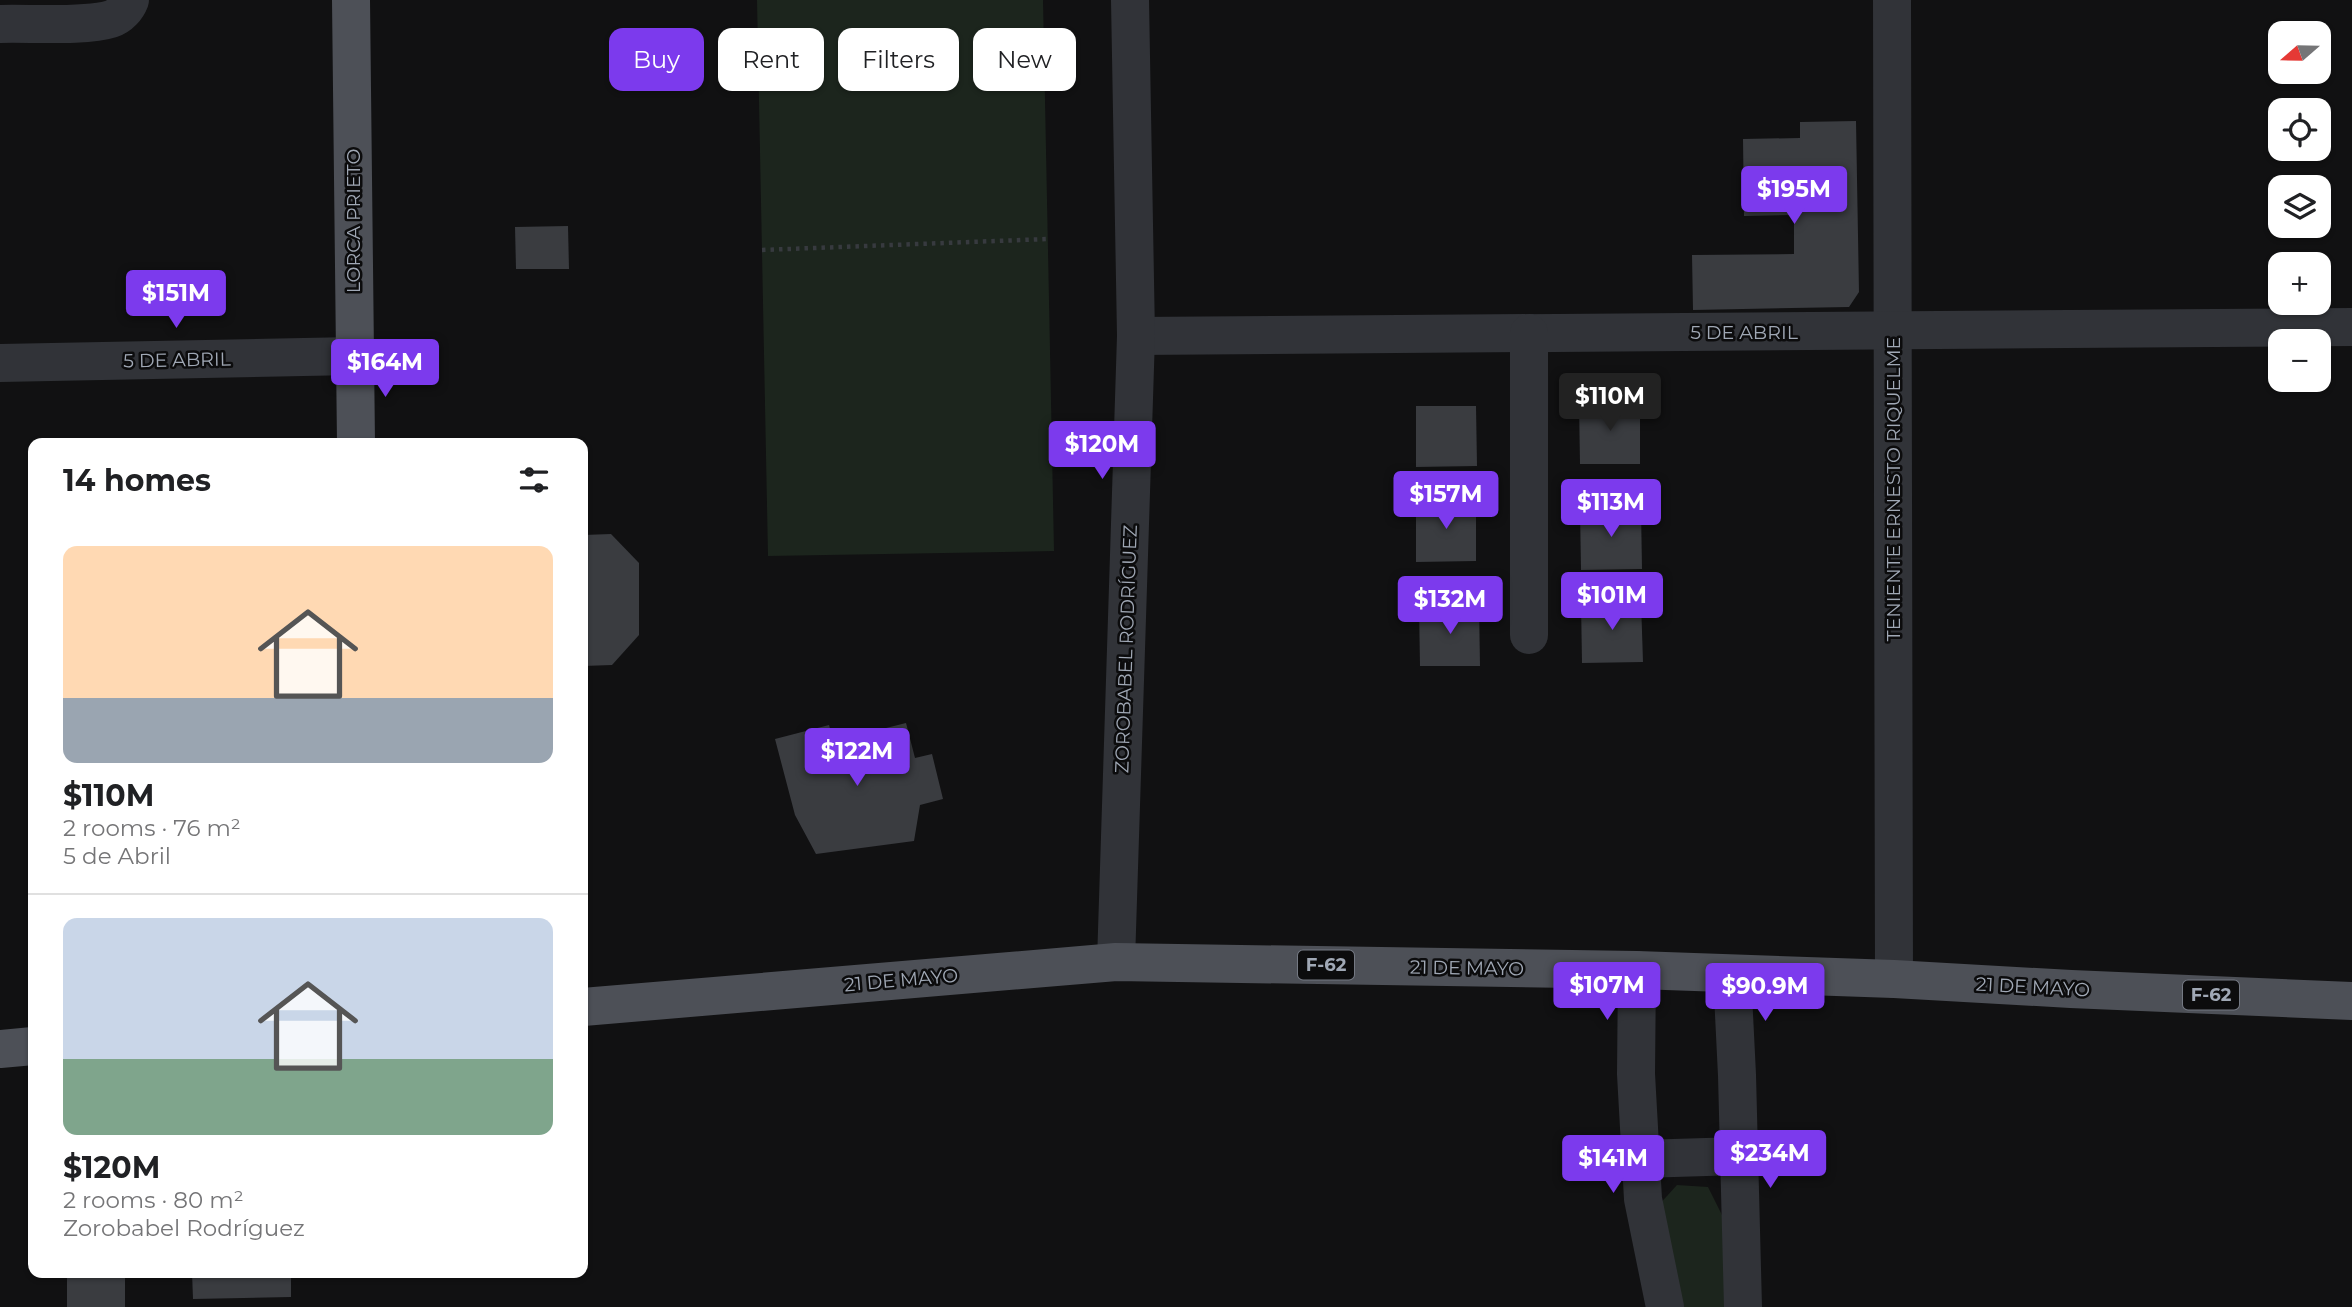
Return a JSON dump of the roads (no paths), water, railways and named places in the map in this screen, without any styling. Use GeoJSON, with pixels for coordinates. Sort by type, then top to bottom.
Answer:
{"type":"FeatureCollection","features":[{"type":"Feature","properties":{"kind":"main road","name":"LORCA PRIETO"},"geometry":{"type":"LineString","coordinates":[[351,0],[356,438]]}},
{"type":"Feature","properties":{"kind":"main road","name":"21 DE MAYO"},"geometry":{"type":"LineString","coordinates":[[588,1007],[1116,962],[1637,970],[1894,979],[2352,1001]]}},
{"type":"Feature","properties":{"kind":"main road"},"geometry":{"type":"LineString","coordinates":[[0,1049],[28,1046]]}},
{"type":"Feature","properties":{"kind":"street"},"geometry":{"type":"LineString","coordinates":[[0,24],[97,22],[114,18],[127,8],[130,0]]}},
{"type":"Feature","properties":{"kind":"street","name":"ZOROBABEL RODRÍGUEZ"},"geometry":{"type":"LineString","coordinates":[[1116,962],[1136,336],[1130,0]]}},
{"type":"Feature","properties":{"kind":"street","name":"TENIENTE ERNESTO RIQUELME"},"geometry":{"type":"LineString","coordinates":[[1892,0],[1894,979]]}},
{"type":"Feature","properties":{"kind":"street","name":"5 DE ABRIL"},"geometry":{"type":"LineString","coordinates":[[1136,336],[2352,327]]}},
{"type":"Feature","properties":{"kind":"street"},"geometry":{"type":"LineString","coordinates":[[1529,333],[1529,635]]}},
{"type":"Feature","properties":{"kind":"street","name":"5 DE ABRIL"},"geometry":{"type":"LineString","coordinates":[[0,363],[354,356]]}},
{"type":"Feature","properties":{"kind":"street"},"geometry":{"type":"LineString","coordinates":[[1637,970],[1636,1074],[1643,1199],[1665,1307]]}},
{"type":"Feature","properties":{"kind":"street"},"geometry":{"type":"LineString","coordinates":[[1732,974],[1743,1307]]}},
{"type":"Feature","properties":{"kind":"street"},"geometry":{"type":"LineString","coordinates":[[1641,1159],[1739,1156]]}}]}
